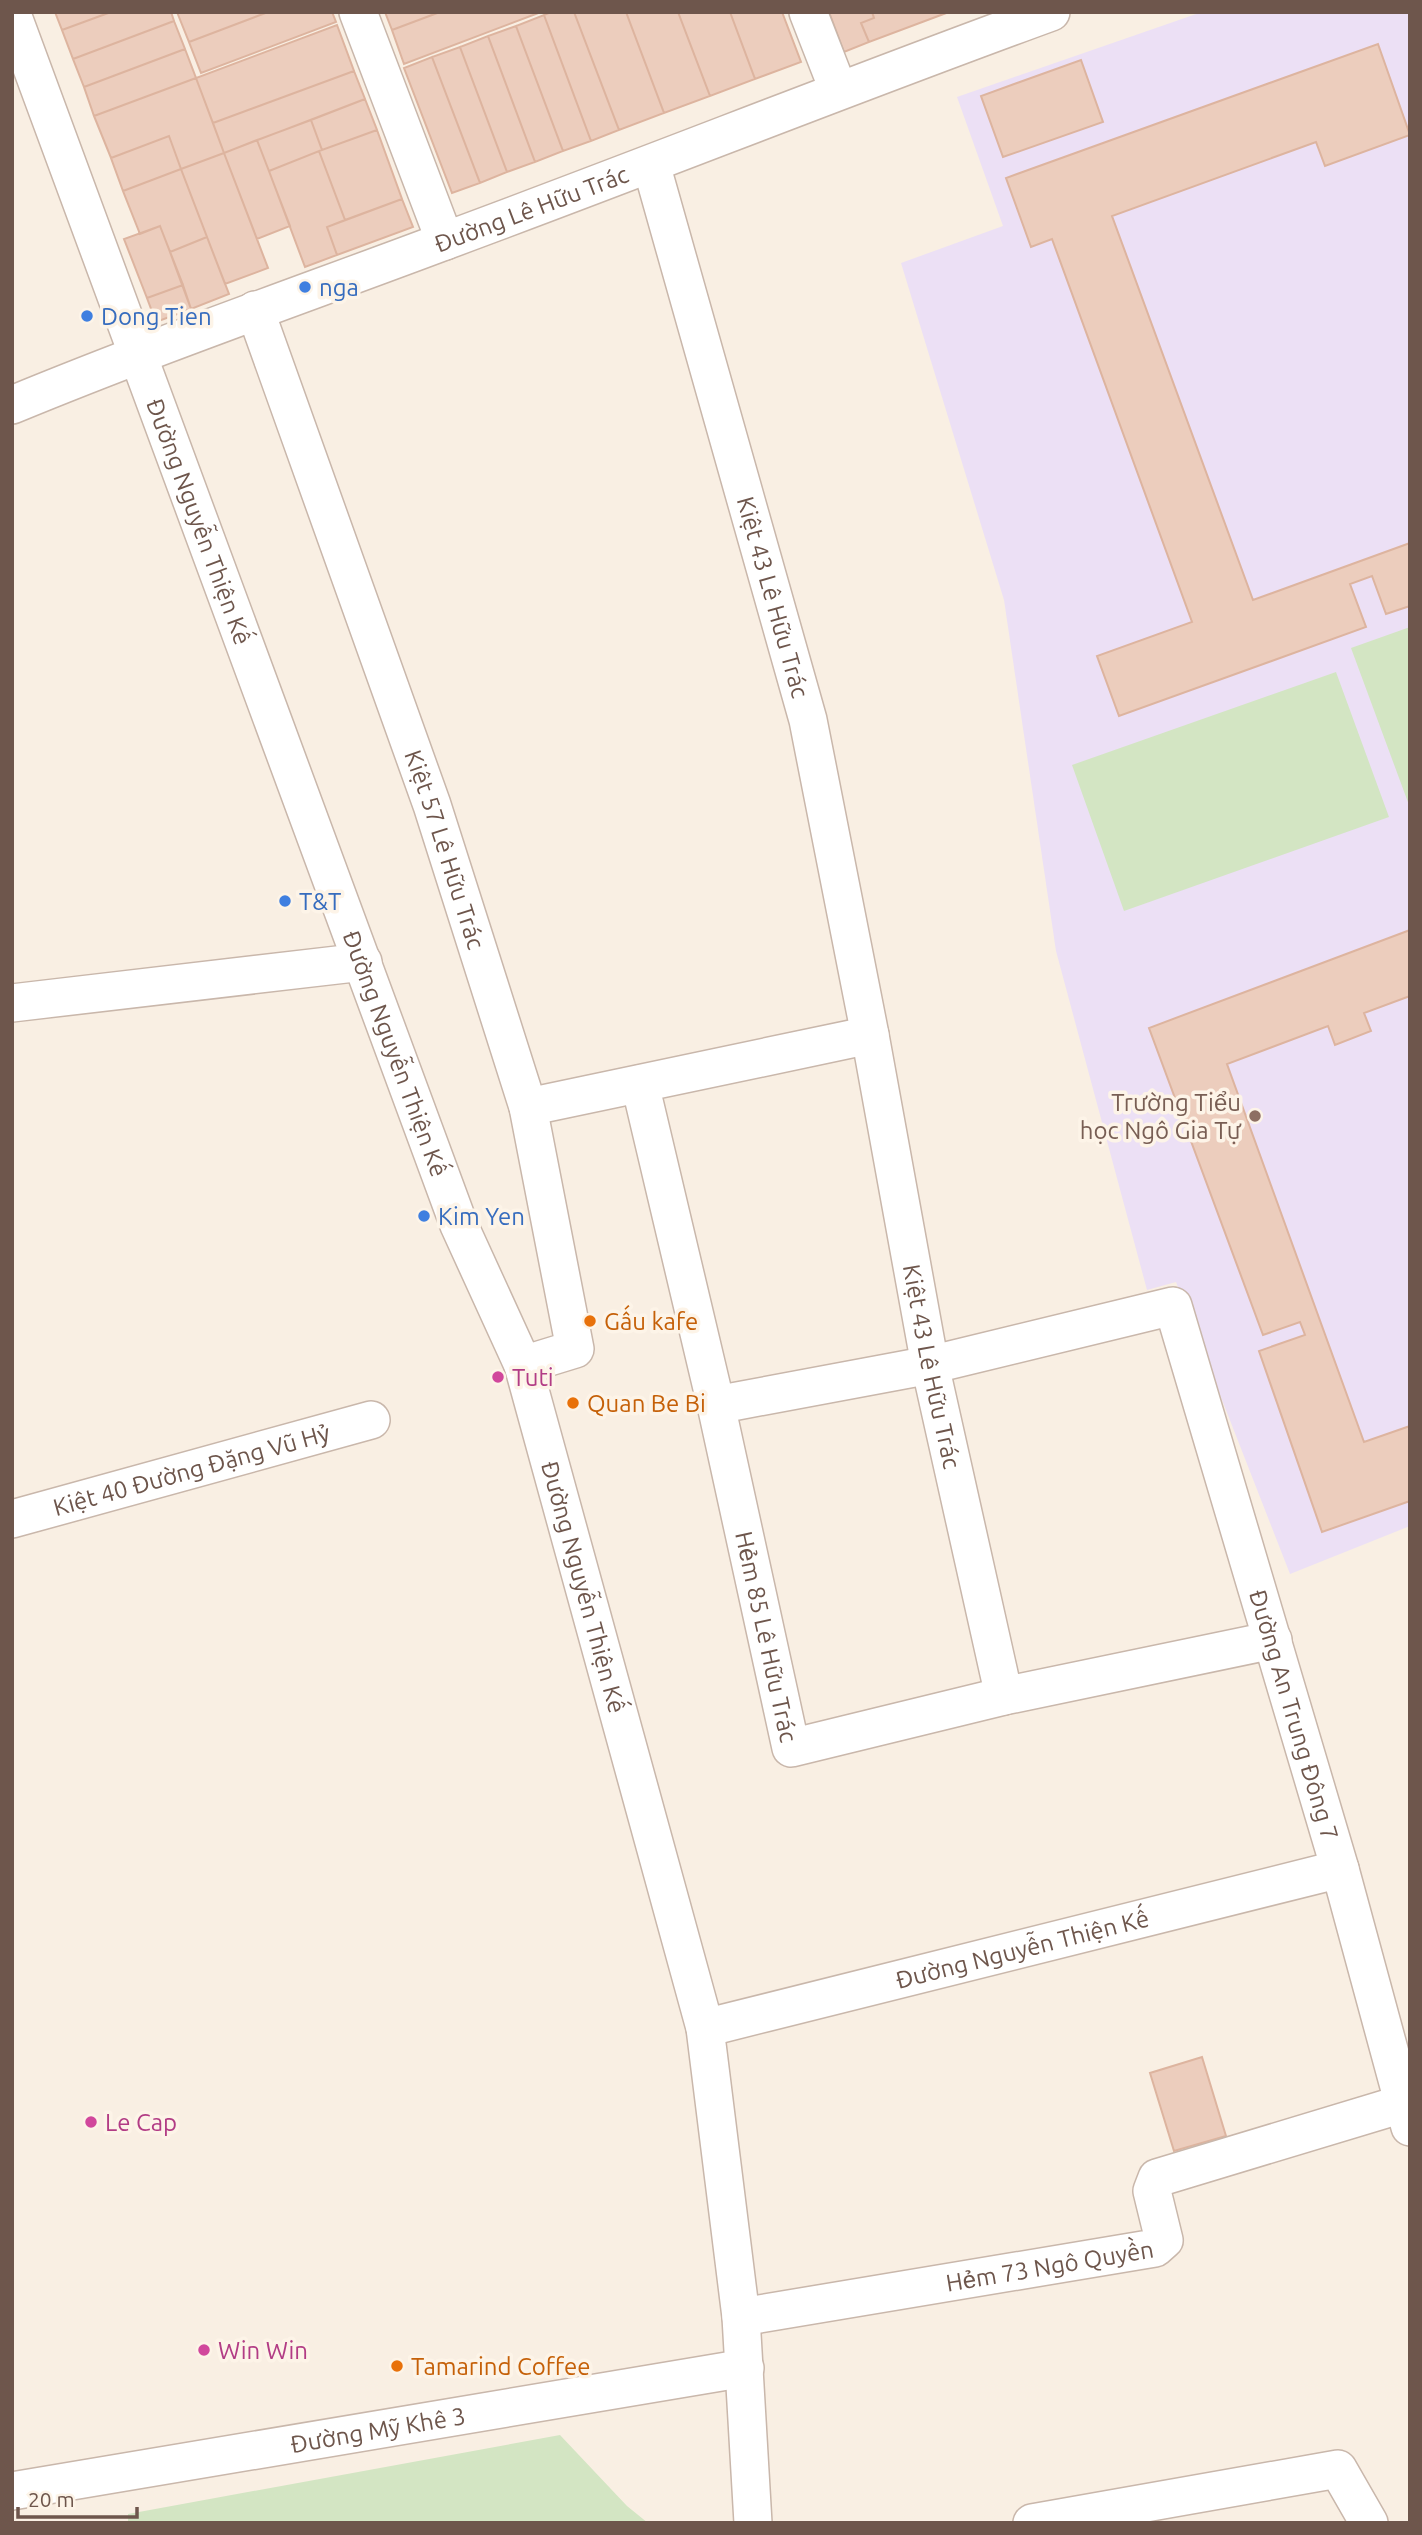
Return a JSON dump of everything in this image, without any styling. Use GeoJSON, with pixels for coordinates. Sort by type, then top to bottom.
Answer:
{"type":"FeatureCollection","features":[{"type":"Feature","properties":{"kind":"street"},"geometry":{"type":"LineString","coordinates":[[358,12],[446,241]]}},
{"type":"Feature","properties":{"kind":"street"},"geometry":{"type":"LineString","coordinates":[[808,12],[838,89]]}},
{"type":"Feature","properties":{"kind":"street","name":"Đường Lê Hữu Trác"},"geometry":{"type":"LineString","coordinates":[[12,405],[140,353],[651,164],[838,89],[1051,12]]}},
{"type":"Feature","properties":{"kind":"street","name":"Đường Nguyễn Thiện Kế"},"geometry":{"type":"LineString","coordinates":[[12,14],[140,353],[459,1225],[523,1365],[705,2028],[741,2317],[753,2523]]}},
{"type":"Feature","properties":{"kind":"street","name":"Kiệt 43 Lê Hữu Trác"},"geometry":{"type":"LineString","coordinates":[[651,164],[808,720],[870,1035],[930,1365],[1004,1696]]}},
{"type":"Feature","properties":{"kind":"street","name":"Kiệt 57 Lê Hữu Trác"},"geometry":{"type":"LineString","coordinates":[[255,310],[432,805],[528,1107],[575,1349],[523,1365]]}},
{"type":"Feature","properties":{"kind":"street"},"geometry":{"type":"LineString","coordinates":[[12,1003],[363,962]]}},
{"type":"Feature","properties":{"kind":"street"},"geometry":{"type":"LineString","coordinates":[[528,1107],[870,1035]]}},
{"type":"Feature","properties":{"kind":"street","name":"Hẻm 85 Lê Hữu Trác"},"geometry":{"type":"LineString","coordinates":[[640,1084],[716,1405],[791,1748],[1004,1696],[1273,1640]]}},
{"type":"Feature","properties":{"kind":"street","name":"Đường An Trung Đông 7"},"geometry":{"type":"LineString","coordinates":[[930,1365],[1173,1306],[1340,1869],[1406,2115]]}},
{"type":"Feature","properties":{"kind":"street"},"geometry":{"type":"LineString","coordinates":[[716,1405],[930,1365]]}},
{"type":"Feature","properties":{"kind":"street","name":"Kiệt 40 Đường Đặng Vũ Hỷ"},"geometry":{"type":"LineString","coordinates":[[12,1519],[371,1420]]}},
{"type":"Feature","properties":{"kind":"street","name":"Đường Nguyễn Thiện Kế"},"geometry":{"type":"LineString","coordinates":[[705,2028],[1340,1869]]}},
{"type":"Feature","properties":{"kind":"street","name":"Hẻm 73 Ngô Quyền"},"geometry":{"type":"LineString","coordinates":[[741,2317],[1155,2248],[1164,2240],[1152,2191],[1157,2178],[1406,2115]]}},
{"type":"Feature","properties":{"kind":"street","name":"Đường Mỹ Khê 3"},"geometry":{"type":"LineString","coordinates":[[12,2491],[745,2368]]}},
{"type":"Feature","properties":{"kind":"street"},"geometry":{"type":"LineString","coordinates":[[1032,2523],[1338,2469],[1369,2523]]}},
{"type":"Feature","properties":{"kind":"shaded area"},"geometry":{"type":"Polygon","coordinates":[[[1202,12],[1410,12],[1410,1526],[1290,1574],[1176,1282],[1147,1290],[1056,951],[1004,600],[901,263],[1003,226],[957,97],[1202,12]]]}},
{"type":"Feature","properties":{"kind":"green space"},"geometry":{"type":"Polygon","coordinates":[[[1410,627],[1410,805],[1409,805],[1351,648],[1410,627]]]}},
{"type":"Feature","properties":{"kind":"green space"},"geometry":{"type":"Polygon","coordinates":[[[1336,672],[1389,817],[1124,911],[1072,765],[1336,672]]]}},
{"type":"Feature","properties":{"kind":"green space"},"geometry":{"type":"Polygon","coordinates":[[[560,2435],[627,2506],[648,2523],[128,2523],[128,2514],[560,2435]]]}},
{"type":"Feature","properties":{"kind":"building"},"geometry":{"type":"Polygon","coordinates":[[[55,12],[111,12],[62,30],[55,12]]]}},
{"type":"Feature","properties":{"kind":"building"},"geometry":{"type":"Polygon","coordinates":[[[111,12],[171,12],[174,21],[73,59],[62,30],[111,12]]]}},
{"type":"Feature","properties":{"kind":"building"},"geometry":{"type":"Polygon","coordinates":[[[177,12],[268,12],[189,42],[177,12]]]}},
{"type":"Feature","properties":{"kind":"building"},"geometry":{"type":"Polygon","coordinates":[[[268,12],[332,12],[336,22],[201,73],[189,42],[268,12]]]}},
{"type":"Feature","properties":{"kind":"building"},"geometry":{"type":"Polygon","coordinates":[[[385,12],[440,12],[392,30],[385,12]]]}},
{"type":"Feature","properties":{"kind":"building"},"geometry":{"type":"Polygon","coordinates":[[[440,12],[541,12],[404,64],[392,30],[440,12]]]}},
{"type":"Feature","properties":{"kind":"building"},"geometry":{"type":"Polygon","coordinates":[[[551,12],[574,12],[619,130],[591,141],[544,15],[551,12]]]}},
{"type":"Feature","properties":{"kind":"building"},"geometry":{"type":"Polygon","coordinates":[[[574,12],[626,12],[664,113],[619,130],[574,12]]]}},
{"type":"Feature","properties":{"kind":"building"},"geometry":{"type":"Polygon","coordinates":[[[626,12],[678,12],[710,96],[664,113],[626,12]]]}},
{"type":"Feature","properties":{"kind":"building"},"geometry":{"type":"Polygon","coordinates":[[[678,12],[730,12],[755,79],[710,96],[678,12]]]}},
{"type":"Feature","properties":{"kind":"building"},"geometry":{"type":"Polygon","coordinates":[[[730,12],[782,12],[801,62],[755,79],[730,12]]]}},
{"type":"Feature","properties":{"kind":"building"},"geometry":{"type":"Polygon","coordinates":[[[829,12],[872,12],[874,18],[861,23],[869,42],[844,52],[829,12]]]}},
{"type":"Feature","properties":{"kind":"building"},"geometry":{"type":"Polygon","coordinates":[[[872,12],[949,12],[869,42],[861,23],[874,18],[872,12]]]}},
{"type":"Feature","properties":{"kind":"building"},"geometry":{"type":"Polygon","coordinates":[[[544,15],[591,141],[563,151],[516,26],[544,15]]]}},
{"type":"Feature","properties":{"kind":"building"},"geometry":{"type":"Polygon","coordinates":[[[174,21],[185,49],[84,87],[73,59],[174,21]]]}},
{"type":"Feature","properties":{"kind":"building"},"geometry":{"type":"Polygon","coordinates":[[[337,25],[354,71],[213,123],[196,78],[337,25]]]}},
{"type":"Feature","properties":{"kind":"building"},"geometry":{"type":"Polygon","coordinates":[[[516,26],[563,151],[535,162],[488,36],[516,26]]]}},
{"type":"Feature","properties":{"kind":"building"},"geometry":{"type":"Polygon","coordinates":[[[488,36],[535,162],[507,172],[460,47],[488,36]]]}},
{"type":"Feature","properties":{"kind":"building"},"geometry":{"type":"Polygon","coordinates":[[[1378,44],[1410,135],[1325,166],[1316,142],[1112,216],[1253,600],[1410,543],[1410,606],[1386,614],[1372,576],[1350,584],[1366,627],[1119,716],[1097,656],[1192,622],[1052,239],[1031,247],[1006,178],[1378,44]]]}},
{"type":"Feature","properties":{"kind":"building"},"geometry":{"type":"Polygon","coordinates":[[[460,47],[507,172],[480,183],[432,57],[460,47]]]}},
{"type":"Feature","properties":{"kind":"building"},"geometry":{"type":"Polygon","coordinates":[[[185,49],[196,78],[94,116],[84,87],[185,49]]]}},
{"type":"Feature","properties":{"kind":"building"},"geometry":{"type":"Polygon","coordinates":[[[432,57],[480,183],[452,193],[404,68],[432,57]]]}},
{"type":"Feature","properties":{"kind":"building"},"geometry":{"type":"Polygon","coordinates":[[[1081,60],[1103,122],[1003,157],[981,96],[1081,60]]]}},
{"type":"Feature","properties":{"kind":"building"},"geometry":{"type":"Polygon","coordinates":[[[354,71],[365,99],[224,153],[213,123],[354,71]]]}},
{"type":"Feature","properties":{"kind":"building"},"geometry":{"type":"Polygon","coordinates":[[[196,78],[224,153],[181,169],[169,136],[111,158],[94,116],[196,78]]]}},
{"type":"Feature","properties":{"kind":"building"},"geometry":{"type":"Polygon","coordinates":[[[365,99],[377,130],[322,150],[311,120],[365,99]]]}},
{"type":"Feature","properties":{"kind":"building"},"geometry":{"type":"Polygon","coordinates":[[[311,120],[322,150],[269,171],[257,140],[311,120]]]}},
{"type":"Feature","properties":{"kind":"building"},"geometry":{"type":"Polygon","coordinates":[[[377,130],[402,199],[345,220],[319,151],[377,130]]]}},
{"type":"Feature","properties":{"kind":"building"},"geometry":{"type":"Polygon","coordinates":[[[169,136],[181,169],[123,191],[111,158],[169,136]]]}},
{"type":"Feature","properties":{"kind":"building"},"geometry":{"type":"Polygon","coordinates":[[[257,140],[290,226],[257,239],[224,153],[257,140]]]}},
{"type":"Feature","properties":{"kind":"building"},"geometry":{"type":"Polygon","coordinates":[[[319,151],[345,220],[327,227],[337,255],[305,267],[269,171],[319,151]]]}},
{"type":"Feature","properties":{"kind":"building"},"geometry":{"type":"Polygon","coordinates":[[[224,153],[268,268],[225,284],[181,169],[224,153]]]}},
{"type":"Feature","properties":{"kind":"building"},"geometry":{"type":"Polygon","coordinates":[[[181,169],[207,237],[170,252],[160,226],[140,234],[123,191],[181,169]]]}},
{"type":"Feature","properties":{"kind":"building"},"geometry":{"type":"Polygon","coordinates":[[[402,199],[413,227],[337,255],[327,227],[402,199]]]}},
{"type":"Feature","properties":{"kind":"building"},"geometry":{"type":"Polygon","coordinates":[[[160,226],[183,285],[147,298],[124,239],[160,226]]]}},
{"type":"Feature","properties":{"kind":"building"},"geometry":{"type":"Polygon","coordinates":[[[207,237],[229,294],[191,309],[170,252],[207,237]]]}},
{"type":"Feature","properties":{"kind":"building"},"geometry":{"type":"Polygon","coordinates":[[[183,285],[191,309],[156,322],[147,298],[183,285]]]}},
{"type":"Feature","properties":{"kind":"building"},"geometry":{"type":"Polygon","coordinates":[[[1410,930],[1410,996],[1364,1013],[1371,1031],[1335,1045],[1328,1026],[1227,1064],[1364,1442],[1410,1426],[1410,1501],[1322,1532],[1259,1351],[1305,1335],[1300,1322],[1263,1335],[1149,1028],[1410,930]]]}},
{"type":"Feature","properties":{"kind":"building"},"geometry":{"type":"Polygon","coordinates":[[[1202,2057],[1226,2136],[1174,2151],[1150,2073],[1202,2057]]]}},
{"type":"Feature","properties":{"kind":"place","name":"nga"},"geometry":{"type":"Point","coordinates":[305,287]}},
{"type":"Feature","properties":{"kind":"place","name":"Dong Tien"},"geometry":{"type":"Point","coordinates":[87,316]}},
{"type":"Feature","properties":{"kind":"place","name":"T&T"},"geometry":{"type":"Point","coordinates":[285,901]}},
{"type":"Feature","properties":{"kind":"place","name":"Trường Tiểu học Ngô Gia Tự"},"geometry":{"type":"Point","coordinates":[1255,1116]}},
{"type":"Feature","properties":{"kind":"place","name":"Kim Yen"},"geometry":{"type":"Point","coordinates":[424,1216]}},
{"type":"Feature","properties":{"kind":"place","name":"Gấu kafe"},"geometry":{"type":"Point","coordinates":[590,1321]}},
{"type":"Feature","properties":{"kind":"place","name":"Tuti"},"geometry":{"type":"Point","coordinates":[498,1377]}},
{"type":"Feature","properties":{"kind":"place","name":"Quan Be Bi"},"geometry":{"type":"Point","coordinates":[573,1403]}},
{"type":"Feature","properties":{"kind":"place","name":"Le Cap"},"geometry":{"type":"Point","coordinates":[91,2122]}},
{"type":"Feature","properties":{"kind":"place","name":"Win Win"},"geometry":{"type":"Point","coordinates":[204,2350]}},
{"type":"Feature","properties":{"kind":"place","name":"Tamarind Coffee"},"geometry":{"type":"Point","coordinates":[397,2366]}}]}
